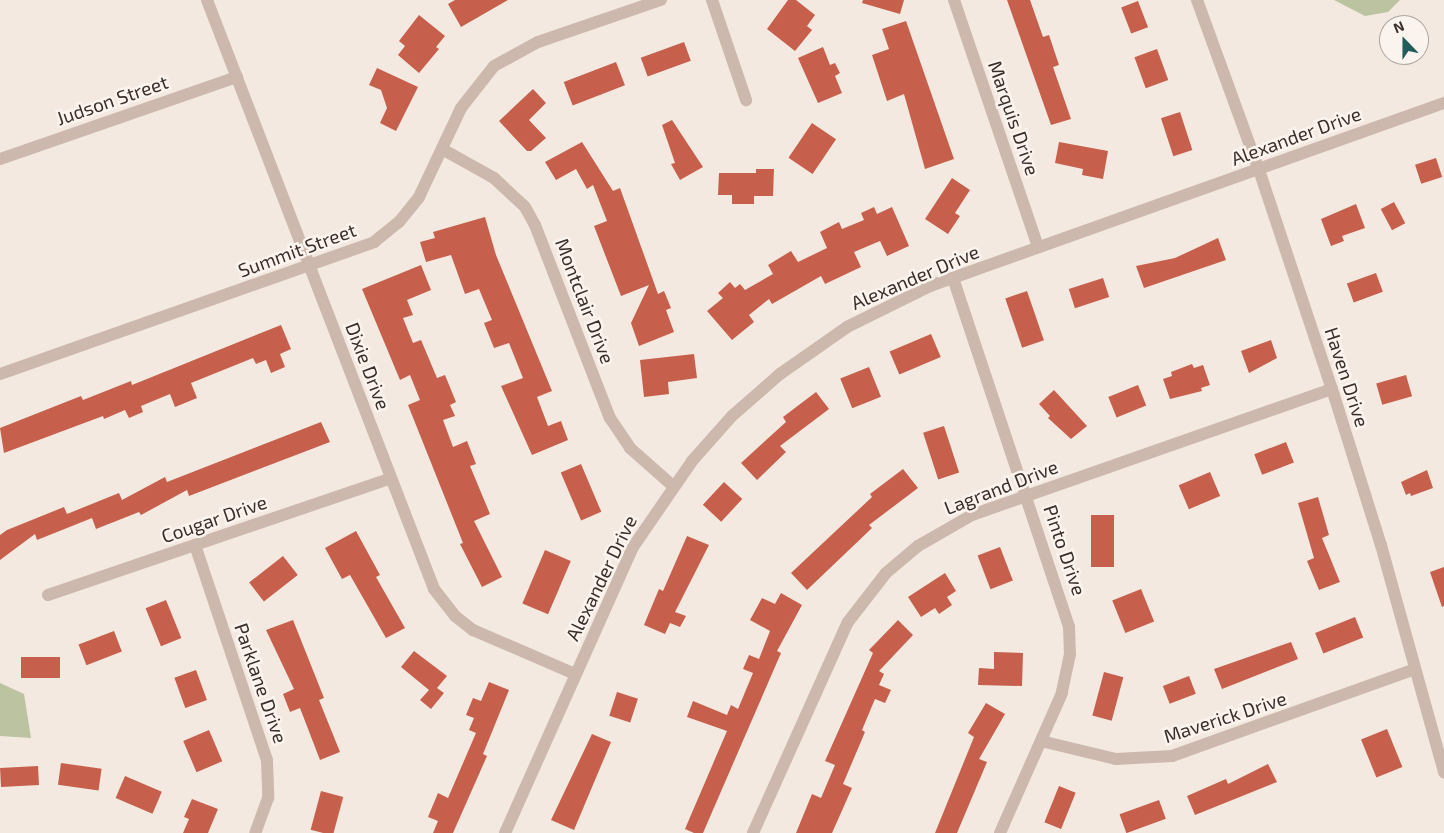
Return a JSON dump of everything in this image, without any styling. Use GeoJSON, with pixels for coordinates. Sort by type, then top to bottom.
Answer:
{"type":"FeatureCollection","features":[{"type":"Feature","properties":{"kind":"street","name":"Dixie Drive"},"geometry":{"type":"LineString","coordinates":[[207,0],[429,579],[447,608],[473,630],[575,674]]}},
{"type":"Feature","properties":{"kind":"street","name":"Summit Street"},"geometry":{"type":"LineString","coordinates":[[0,374],[359,249],[399,222],[419,196],[470,92],[508,56],[538,42],[662,0]]}},
{"type":"Feature","properties":{"kind":"street"},"geometry":{"type":"LineString","coordinates":[[712,0],[746,100]]}},
{"type":"Feature","properties":{"kind":"street","name":"Marquis Drive"},"geometry":{"type":"LineString","coordinates":[[954,0],[1038,247]]}},
{"type":"Feature","properties":{"kind":"street","name":"Haven Drive"},"geometry":{"type":"LineString","coordinates":[[1197,0],[1259,170],[1332,389],[1381,545],[1444,772]]}},
{"type":"Feature","properties":{"kind":"street","name":"Judson Street"},"geometry":{"type":"LineString","coordinates":[[0,159],[237,77]]}},
{"type":"Feature","properties":{"kind":"street","name":"Alexander Drive"},"geometry":{"type":"LineString","coordinates":[[505,833],[633,547],[673,486],[732,416],[804,356],[874,312],[953,278],[1444,103]]}},
{"type":"Feature","properties":{"kind":"street","name":"Montclair Drive"},"geometry":{"type":"LineString","coordinates":[[442,149],[494,178],[524,206],[535,225],[610,418],[634,453],[673,486]]}},
{"type":"Feature","properties":{"kind":"street","name":"Pinto Drive"},"geometry":{"type":"LineString","coordinates":[[953,278],[1067,614],[1070,640],[1066,680],[1000,833]]}},
{"type":"Feature","properties":{"kind":"street","name":"Lagrand Drive"},"geometry":{"type":"LineString","coordinates":[[753,833],[838,640],[872,589],[901,559],[935,534],[972,515],[1332,389]]}},
{"type":"Feature","properties":{"kind":"street","name":"Cougar Drive"},"geometry":{"type":"LineString","coordinates":[[48,595],[391,478]]}},
{"type":"Feature","properties":{"kind":"street","name":"Parklane Drive"},"geometry":{"type":"LineString","coordinates":[[195,545],[267,760],[268,798],[255,833]]}},
{"type":"Feature","properties":{"kind":"street","name":"Maverick Drive"},"geometry":{"type":"LineString","coordinates":[[1041,741],[1116,759],[1172,756],[1192,751],[1415,670]]}},
{"type":"Feature","properties":{"kind":"green space"},"geometry":{"type":"Polygon","coordinates":[[[1334,0],[1400,0],[1388,12],[1365,16],[1334,0]]]}},
{"type":"Feature","properties":{"kind":"green space"},"geometry":{"type":"Polygon","coordinates":[[[0,683],[24,694],[31,738],[0,736],[0,683]]]}},
{"type":"Feature","properties":{"kind":"building"},"geometry":{"type":"Polygon","coordinates":[[[455,0],[508,0],[461,27],[448,4],[455,0]]]}},
{"type":"Feature","properties":{"kind":"building"},"geometry":{"type":"Polygon","coordinates":[[[788,0],[796,0],[815,15],[807,26],[812,30],[795,51],[767,29],[788,0]]]}},
{"type":"Feature","properties":{"kind":"building"},"geometry":{"type":"Polygon","coordinates":[[[863,0],[904,0],[900,14],[862,3],[863,0]]]}},
{"type":"Feature","properties":{"kind":"building"},"geometry":{"type":"Polygon","coordinates":[[[1007,0],[1030,0],[1043,37],[1049,35],[1059,65],[1053,67],[1071,119],[1051,125],[1007,0]]]}},
{"type":"Feature","properties":{"kind":"building"},"geometry":{"type":"Polygon","coordinates":[[[1138,1],[1148,27],[1131,34],[1121,7],[1138,1]]]}},
{"type":"Feature","properties":{"kind":"building"},"geometry":{"type":"Polygon","coordinates":[[[419,15],[445,36],[436,47],[439,49],[419,73],[398,55],[405,46],[399,41],[419,15]]]}},
{"type":"Feature","properties":{"kind":"building"},"geometry":{"type":"Polygon","coordinates":[[[906,21],[954,159],[925,169],[904,94],[887,101],[872,55],[889,49],[882,29],[906,21]]]}},
{"type":"Feature","properties":{"kind":"building"},"geometry":{"type":"Polygon","coordinates":[[[684,42],[691,61],[648,77],[641,58],[684,42]]]}},
{"type":"Feature","properties":{"kind":"building"},"geometry":{"type":"Polygon","coordinates":[[[823,47],[830,65],[835,63],[840,73],[835,76],[842,93],[818,103],[798,58],[823,47]]]}},
{"type":"Feature","properties":{"kind":"building"},"geometry":{"type":"Polygon","coordinates":[[[1157,49],[1168,80],[1146,88],[1134,57],[1157,49]]]}},
{"type":"Feature","properties":{"kind":"building"},"geometry":{"type":"Polygon","coordinates":[[[616,62],[625,85],[573,105],[564,82],[616,62]]]}},
{"type":"Feature","properties":{"kind":"building"},"geometry":{"type":"Polygon","coordinates":[[[377,68],[418,87],[396,131],[380,123],[387,108],[381,90],[369,85],[377,68]]]}},
{"type":"Feature","properties":{"kind":"building"},"geometry":{"type":"Polygon","coordinates":[[[533,89],[546,103],[529,120],[546,138],[531,151],[527,151],[499,121],[533,89]]]}},
{"type":"Feature","properties":{"kind":"building"},"geometry":{"type":"Polygon","coordinates":[[[1180,112],[1192,150],[1173,156],[1161,118],[1180,112]]]}},
{"type":"Feature","properties":{"kind":"building"},"geometry":{"type":"Polygon","coordinates":[[[672,120],[703,167],[680,180],[671,164],[675,163],[662,125],[672,120]]]}},
{"type":"Feature","properties":{"kind":"building"},"geometry":{"type":"Polygon","coordinates":[[[812,123],[836,139],[813,174],[789,158],[812,123]]]}},
{"type":"Feature","properties":{"kind":"building"},"geometry":{"type":"Polygon","coordinates":[[[582,142],[613,191],[620,188],[658,294],[664,291],[671,308],[666,310],[674,332],[639,346],[631,323],[649,285],[621,296],[594,226],[607,221],[593,185],[587,189],[576,169],[556,180],[545,162],[582,142]]]}},
{"type":"Feature","properties":{"kind":"building"},"geometry":{"type":"Polygon","coordinates":[[[1059,142],[1108,151],[1103,179],[1082,175],[1083,169],[1055,163],[1059,142]]]}},
{"type":"Feature","properties":{"kind":"building"},"geometry":{"type":"Polygon","coordinates":[[[1436,158],[1442,177],[1421,184],[1415,165],[1436,158]]]}},
{"type":"Feature","properties":{"kind":"building"},"geometry":{"type":"Polygon","coordinates":[[[756,169],[774,169],[773,196],[754,196],[754,204],[732,204],[732,195],[718,195],[719,173],[756,173],[756,169]]]}},
{"type":"Feature","properties":{"kind":"building"},"geometry":{"type":"Polygon","coordinates":[[[952,178],[970,190],[955,213],[960,216],[948,234],[925,219],[952,178]]]}},
{"type":"Feature","properties":{"kind":"building"},"geometry":{"type":"Polygon","coordinates":[[[1394,202],[1405,223],[1392,230],[1381,209],[1394,202]]]}},
{"type":"Feature","properties":{"kind":"building"},"geometry":{"type":"Polygon","coordinates":[[[1356,204],[1365,228],[1342,236],[1344,241],[1331,246],[1321,219],[1356,204]]]}},
{"type":"Feature","properties":{"kind":"building"},"geometry":{"type":"Polygon","coordinates":[[[874,207],[877,214],[892,207],[909,246],[887,256],[880,241],[854,252],[861,267],[825,284],[821,276],[772,304],[769,299],[749,315],[754,322],[732,340],[707,311],[723,298],[718,293],[730,282],[735,288],[740,284],[745,290],[773,274],[768,265],[791,251],[798,262],[827,248],[820,232],[839,222],[842,229],[864,220],[861,213],[874,207]]]}},
{"type":"Feature","properties":{"kind":"building"},"geometry":{"type":"Polygon","coordinates":[[[485,217],[496,255],[552,391],[537,397],[548,426],[561,421],[568,440],[532,455],[501,386],[523,378],[509,343],[494,348],[484,323],[492,320],[479,289],[465,294],[451,255],[426,262],[420,242],[435,238],[433,232],[485,217]]]}},
{"type":"Feature","properties":{"kind":"building"},"geometry":{"type":"Polygon","coordinates":[[[1218,238],[1226,260],[1144,288],[1136,266],[1175,258],[1218,238]]]}},
{"type":"Feature","properties":{"kind":"building"},"geometry":{"type":"Polygon","coordinates":[[[421,265],[431,290],[407,300],[413,315],[403,318],[413,343],[421,340],[437,378],[445,375],[456,402],[450,405],[455,416],[443,420],[453,447],[467,441],[476,464],[470,466],[490,514],[474,521],[502,577],[482,587],[460,544],[463,543],[408,405],[420,400],[410,375],[400,380],[362,289],[421,265]]]}},
{"type":"Feature","properties":{"kind":"building"},"geometry":{"type":"Polygon","coordinates":[[[1376,273],[1383,292],[1354,302],[1347,284],[1376,273]]]}},
{"type":"Feature","properties":{"kind":"building"},"geometry":{"type":"Polygon","coordinates":[[[1103,278],[1109,297],[1075,308],[1069,289],[1103,278]]]}},
{"type":"Feature","properties":{"kind":"building"},"geometry":{"type":"Polygon","coordinates":[[[1027,291],[1044,340],[1022,348],[1005,298],[1027,291]]]}},
{"type":"Feature","properties":{"kind":"building"},"geometry":{"type":"Polygon","coordinates":[[[281,325],[291,349],[280,354],[285,367],[271,373],[266,360],[256,364],[253,358],[191,383],[197,398],[175,407],[170,394],[141,406],[143,412],[129,418],[125,410],[104,419],[103,416],[4,453],[0,428],[81,396],[83,400],[131,381],[132,385],[281,325]]]}},
{"type":"Feature","properties":{"kind":"building"},"geometry":{"type":"Polygon","coordinates":[[[931,334],[941,357],[899,375],[890,352],[931,334]]]}},
{"type":"Feature","properties":{"kind":"building"},"geometry":{"type":"Polygon","coordinates":[[[1271,340],[1277,358],[1249,373],[1241,351],[1271,340]]]}},
{"type":"Feature","properties":{"kind":"building"},"geometry":{"type":"Polygon","coordinates":[[[694,354],[697,378],[668,382],[669,394],[644,397],[640,360],[694,354]]]}},
{"type":"Feature","properties":{"kind":"building"},"geometry":{"type":"Polygon","coordinates":[[[1192,364],[1194,368],[1203,365],[1210,385],[1201,388],[1202,391],[1170,399],[1163,379],[1172,376],[1171,372],[1192,364]]]}},
{"type":"Feature","properties":{"kind":"building"},"geometry":{"type":"Polygon","coordinates":[[[869,367],[881,397],[852,408],[840,379],[869,367]]]}},
{"type":"Feature","properties":{"kind":"building"},"geometry":{"type":"Polygon","coordinates":[[[1406,375],[1412,396],[1382,405],[1376,384],[1406,375]]]}},
{"type":"Feature","properties":{"kind":"building"},"geometry":{"type":"Polygon","coordinates":[[[1138,385],[1146,405],[1117,417],[1108,397],[1138,385]]]}},
{"type":"Feature","properties":{"kind":"building"},"geometry":{"type":"Polygon","coordinates":[[[1054,390],[1087,426],[1071,439],[1048,418],[1050,416],[1039,404],[1054,390]]]}},
{"type":"Feature","properties":{"kind":"building"},"geometry":{"type":"Polygon","coordinates":[[[816,392],[829,409],[780,446],[786,452],[757,480],[741,463],[786,422],[783,417],[816,392]]]}},
{"type":"Feature","properties":{"kind":"building"},"geometry":{"type":"Polygon","coordinates":[[[321,422],[330,442],[189,496],[187,490],[141,515],[139,512],[96,529],[92,518],[37,540],[35,534],[0,560],[0,535],[7,530],[64,507],[67,514],[119,493],[122,500],[165,477],[167,482],[321,422]]]}},
{"type":"Feature","properties":{"kind":"building"},"geometry":{"type":"Polygon","coordinates":[[[944,426],[959,473],[938,479],[923,433],[944,426]]]}},
{"type":"Feature","properties":{"kind":"building"},"geometry":{"type":"Polygon","coordinates":[[[1286,442],[1294,463],[1262,475],[1254,454],[1286,442]]]}},
{"type":"Feature","properties":{"kind":"building"},"geometry":{"type":"Polygon","coordinates":[[[581,464],[601,512],[581,520],[561,473],[581,464]]]}},
{"type":"Feature","properties":{"kind":"building"},"geometry":{"type":"Polygon","coordinates":[[[903,469],[918,488],[869,525],[872,528],[807,590],[791,573],[872,497],[870,494],[903,469]]]}},
{"type":"Feature","properties":{"kind":"building"},"geometry":{"type":"Polygon","coordinates":[[[1427,470],[1433,488],[1411,496],[1410,493],[1406,495],[1401,482],[1427,470]]]}},
{"type":"Feature","properties":{"kind":"building"},"geometry":{"type":"Polygon","coordinates":[[[1210,472],[1220,496],[1189,509],[1179,485],[1210,472]]]}},
{"type":"Feature","properties":{"kind":"building"},"geometry":{"type":"Polygon","coordinates":[[[724,482],[742,499],[721,522],[703,505],[724,482]]]}},
{"type":"Feature","properties":{"kind":"building"},"geometry":{"type":"Polygon","coordinates":[[[1318,497],[1329,535],[1322,538],[1340,582],[1319,590],[1307,561],[1314,558],[1298,503],[1318,497]]]}},
{"type":"Feature","properties":{"kind":"building"},"geometry":{"type":"Polygon","coordinates":[[[1091,515],[1114,515],[1114,567],[1091,567],[1091,515]]]}},
{"type":"Feature","properties":{"kind":"building"},"geometry":{"type":"Polygon","coordinates":[[[356,531],[380,575],[376,577],[405,628],[386,638],[350,575],[342,579],[325,548],[356,531]]]}},
{"type":"Feature","properties":{"kind":"building"},"geometry":{"type":"Polygon","coordinates":[[[687,536],[709,545],[675,612],[686,616],[680,627],[670,623],[665,634],[644,625],[659,589],[663,591],[687,536]]]}},
{"type":"Feature","properties":{"kind":"building"},"geometry":{"type":"Polygon","coordinates":[[[1000,547],[1013,581],[990,589],[978,556],[1000,547]]]}},
{"type":"Feature","properties":{"kind":"building"},"geometry":{"type":"Polygon","coordinates":[[[545,550],[571,561],[548,614],[522,603],[545,550]]]}},
{"type":"Feature","properties":{"kind":"building"},"geometry":{"type":"Polygon","coordinates":[[[283,556],[298,575],[264,601],[249,582],[283,556]]]}},
{"type":"Feature","properties":{"kind":"building"},"geometry":{"type":"Polygon","coordinates":[[[1444,567],[1444,606],[1442,607],[1430,572],[1444,567]]]}},
{"type":"Feature","properties":{"kind":"building"},"geometry":{"type":"Polygon","coordinates":[[[945,573],[956,591],[947,597],[952,605],[939,614],[935,608],[921,617],[908,597],[945,573]]]}},
{"type":"Feature","properties":{"kind":"building"},"geometry":{"type":"Polygon","coordinates":[[[1141,589],[1154,621],[1125,633],[1112,601],[1141,589]]]}},
{"type":"Feature","properties":{"kind":"building"},"geometry":{"type":"Polygon","coordinates":[[[781,593],[802,605],[777,651],[781,653],[703,833],[694,833],[685,829],[727,731],[687,717],[693,701],[727,715],[731,705],[738,709],[753,673],[743,669],[749,655],[759,659],[770,631],[750,620],[762,598],[775,604],[781,593]]]}},
{"type":"Feature","properties":{"kind":"building"},"geometry":{"type":"Polygon","coordinates":[[[166,600],[181,638],[161,646],[146,608],[166,600]]]}},
{"type":"Feature","properties":{"kind":"building"},"geometry":{"type":"Polygon","coordinates":[[[1355,617],[1363,637],[1323,654],[1315,633],[1355,617]]]}},
{"type":"Feature","properties":{"kind":"building"},"geometry":{"type":"Polygon","coordinates":[[[293,620],[324,698],[319,700],[340,752],[320,760],[300,708],[290,712],[283,694],[294,689],[266,630],[293,620]]]}},
{"type":"Feature","properties":{"kind":"building"},"geometry":{"type":"Polygon","coordinates":[[[898,620],[913,635],[879,671],[884,674],[879,685],[891,690],[885,703],[875,699],[862,730],[865,732],[843,784],[852,788],[832,833],[796,833],[812,794],[821,798],[835,765],[825,761],[873,653],[869,650],[898,620]]]}},
{"type":"Feature","properties":{"kind":"building"},"geometry":{"type":"Polygon","coordinates":[[[114,631],[122,652],[86,665],[79,645],[114,631]]]}},
{"type":"Feature","properties":{"kind":"building"},"geometry":{"type":"Polygon","coordinates":[[[1291,642],[1298,659],[1222,689],[1214,669],[1291,642]]]}},
{"type":"Feature","properties":{"kind":"building"},"geometry":{"type":"Polygon","coordinates":[[[414,651],[447,676],[437,688],[444,693],[431,709],[420,700],[429,690],[401,667],[414,651]]]}},
{"type":"Feature","properties":{"kind":"building"},"geometry":{"type":"Polygon","coordinates":[[[994,652],[1023,653],[1022,686],[978,685],[979,668],[994,669],[994,652]]]}},
{"type":"Feature","properties":{"kind":"building"},"geometry":{"type":"Polygon","coordinates":[[[21,657],[60,657],[60,678],[21,678],[21,657]]]}},
{"type":"Feature","properties":{"kind":"building"},"geometry":{"type":"Polygon","coordinates":[[[196,670],[207,700],[185,708],[174,678],[196,670]]]}},
{"type":"Feature","properties":{"kind":"building"},"geometry":{"type":"Polygon","coordinates":[[[1104,672],[1123,677],[1112,721],[1092,715],[1104,672]]]}},
{"type":"Feature","properties":{"kind":"building"},"geometry":{"type":"Polygon","coordinates":[[[1189,676],[1196,694],[1170,704],[1163,686],[1189,676]]]}},
{"type":"Feature","properties":{"kind":"building"},"geometry":{"type":"Polygon","coordinates":[[[489,682],[509,690],[483,754],[487,756],[453,833],[433,833],[438,821],[428,817],[438,793],[448,798],[476,733],[469,730],[474,718],[466,715],[473,698],[481,701],[489,682]]]}},
{"type":"Feature","properties":{"kind":"building"},"geometry":{"type":"Polygon","coordinates":[[[617,692],[638,699],[630,723],[609,716],[617,692]]]}},
{"type":"Feature","properties":{"kind":"building"},"geometry":{"type":"Polygon","coordinates":[[[986,703],[1005,714],[979,759],[987,762],[957,833],[935,833],[974,737],[968,733],[986,703]]]}},
{"type":"Feature","properties":{"kind":"building"},"geometry":{"type":"Polygon","coordinates":[[[1387,729],[1402,767],[1376,778],[1361,739],[1387,729]]]}},
{"type":"Feature","properties":{"kind":"building"},"geometry":{"type":"Polygon","coordinates":[[[209,730],[222,761],[197,772],[183,741],[209,730]]]}},
{"type":"Feature","properties":{"kind":"building"},"geometry":{"type":"Polygon","coordinates":[[[592,734],[611,742],[574,830],[551,820],[592,734]]]}},
{"type":"Feature","properties":{"kind":"building"},"geometry":{"type":"Polygon","coordinates":[[[61,763],[102,769],[99,790],[58,785],[61,763]]]}},
{"type":"Feature","properties":{"kind":"building"},"geometry":{"type":"Polygon","coordinates":[[[1268,764],[1277,782],[1195,815],[1187,796],[1226,779],[1228,784],[1268,764]]]}},
{"type":"Feature","properties":{"kind":"building"},"geometry":{"type":"Polygon","coordinates":[[[38,766],[39,785],[1,787],[0,768],[38,766]]]}},
{"type":"Feature","properties":{"kind":"building"},"geometry":{"type":"Polygon","coordinates":[[[125,776],[162,792],[152,814],[116,798],[125,776]]]}},
{"type":"Feature","properties":{"kind":"building"},"geometry":{"type":"Polygon","coordinates":[[[1059,786],[1076,793],[1061,829],[1044,822],[1059,786]]]}},
{"type":"Feature","properties":{"kind":"building"},"geometry":{"type":"Polygon","coordinates":[[[321,791],[343,797],[334,833],[323,833],[311,830],[321,791]]]}},
{"type":"Feature","properties":{"kind":"building"},"geometry":{"type":"Polygon","coordinates":[[[192,799],[218,809],[208,833],[183,833],[189,819],[184,817],[192,799]]]}},
{"type":"Feature","properties":{"kind":"building"},"geometry":{"type":"Polygon","coordinates":[[[1159,800],[1166,819],[1126,833],[1120,814],[1159,800]]]}}]}
